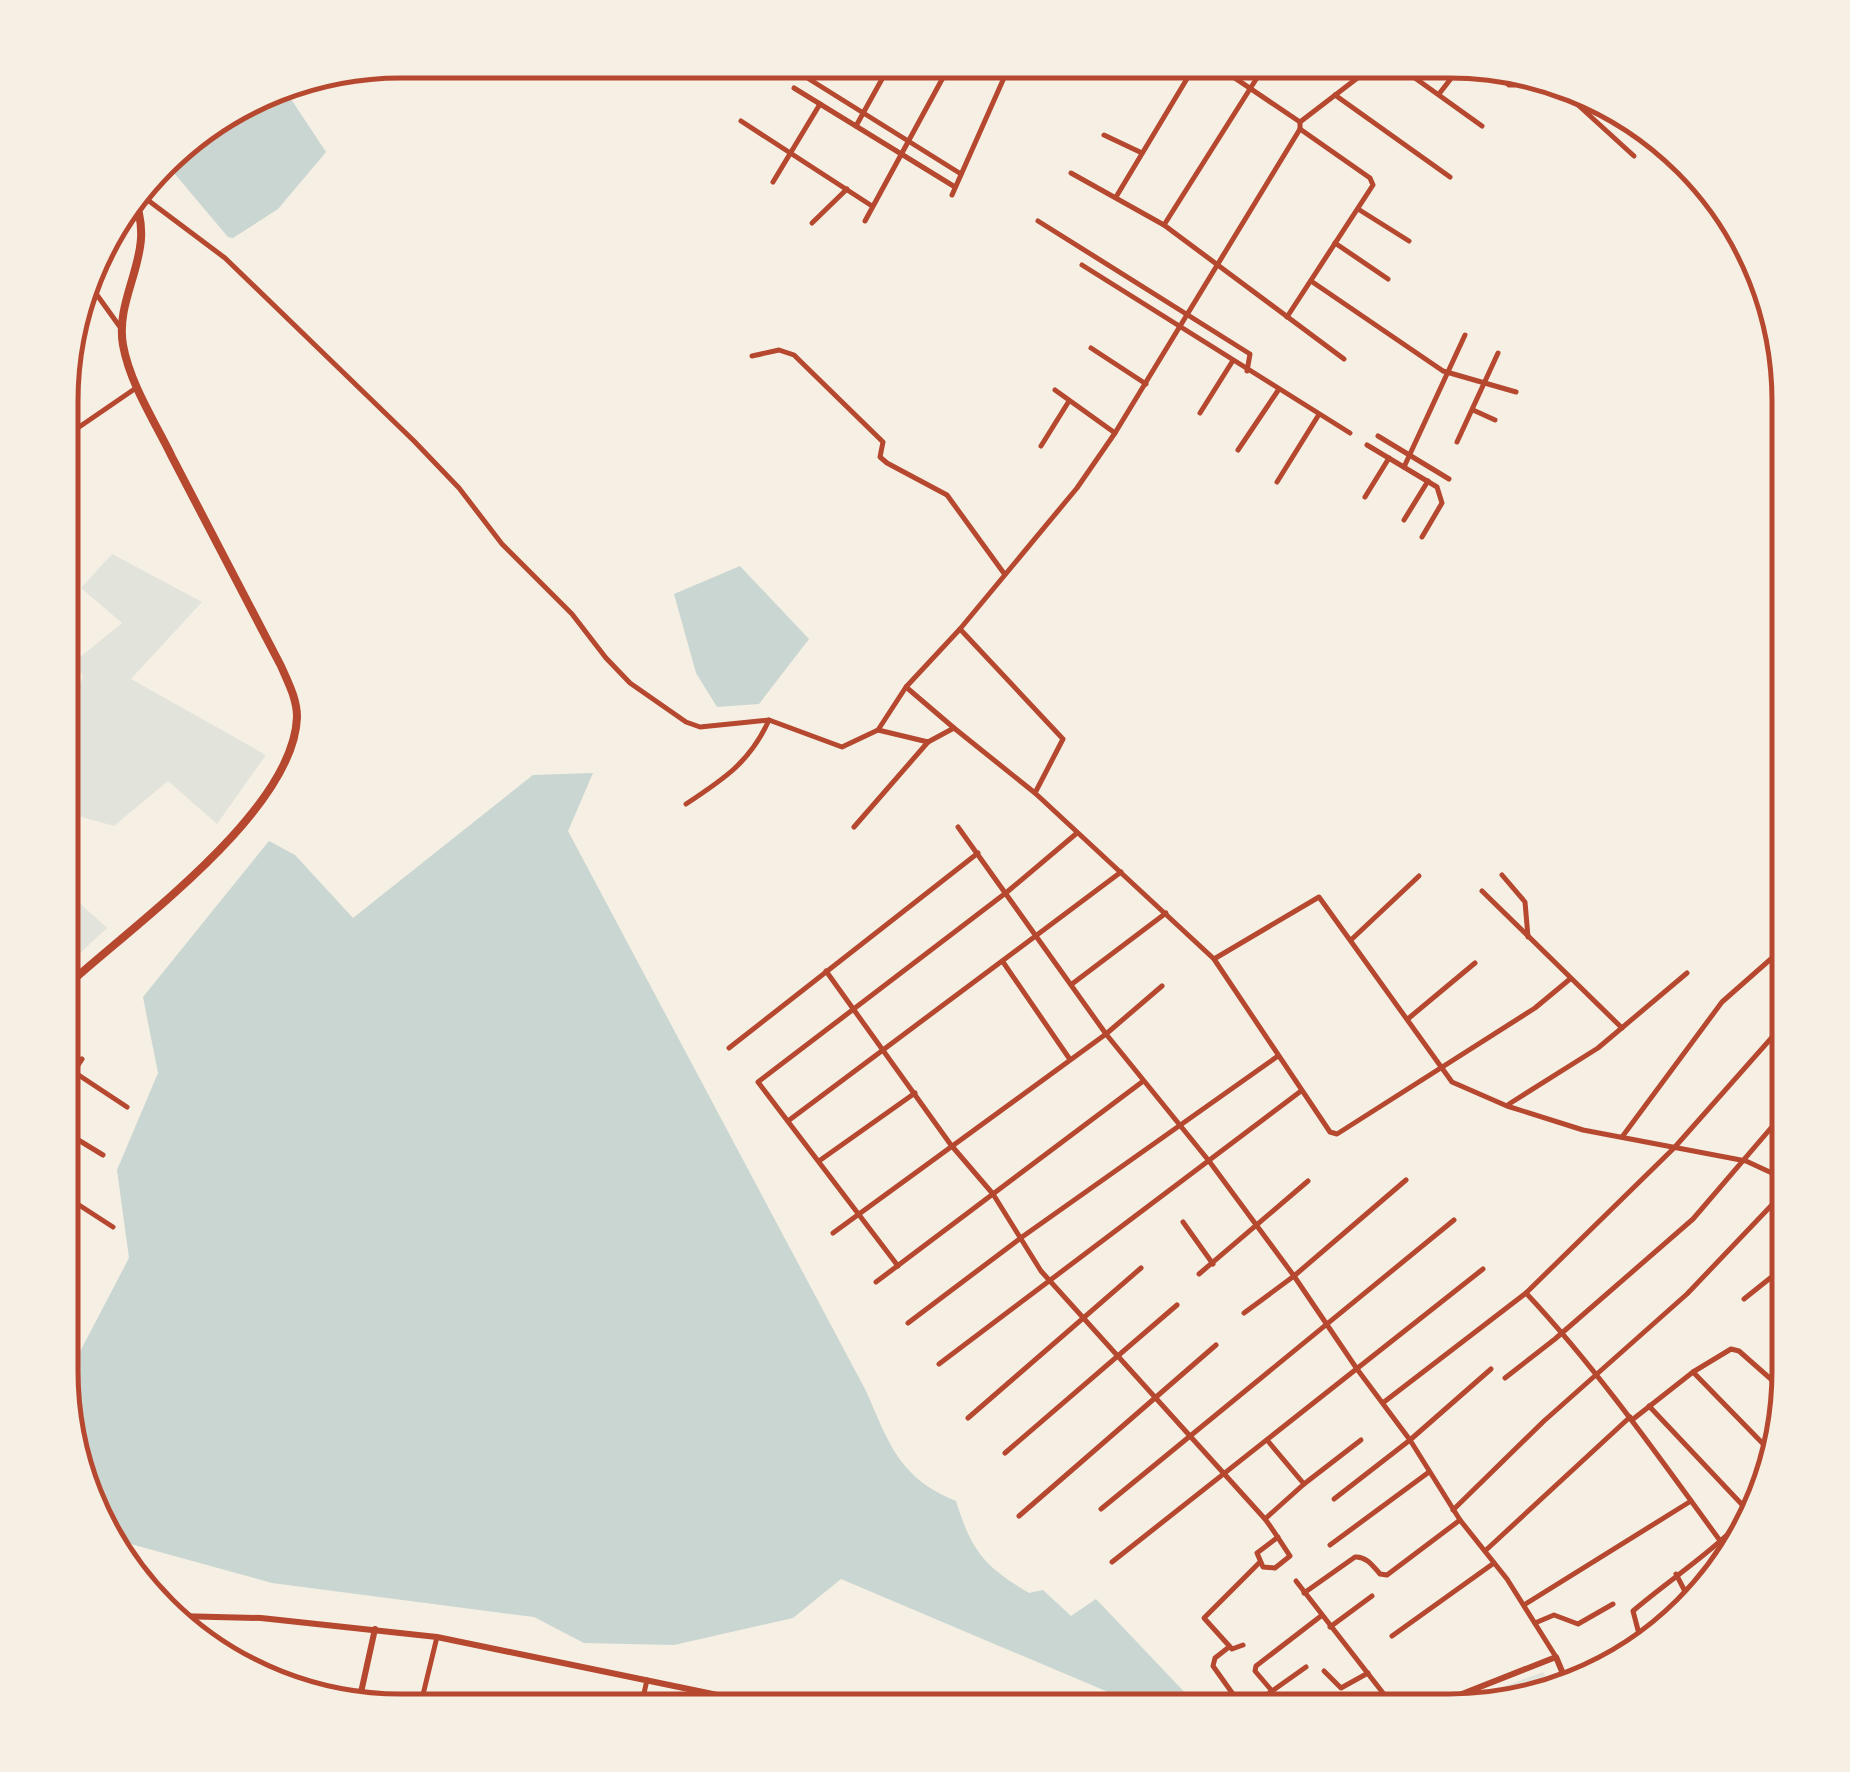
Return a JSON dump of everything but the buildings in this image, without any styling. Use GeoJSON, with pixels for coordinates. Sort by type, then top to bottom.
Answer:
{"type":"FeatureCollection","features":[{"type":"Feature","properties":{"kind":"main road"},"geometry":{"type":"LineString","coordinates":[[78,977],[169,897],[253,813],[280,772],[293,740],[297,716],[282,666],[138,387],[126,356],[122,328],[142,246],[140,212]]}},
{"type":"Feature","properties":{"kind":"street"},"geometry":{"type":"LineString","coordinates":[[807,78],[961,174]]}},
{"type":"Feature","properties":{"kind":"street"},"geometry":{"type":"LineString","coordinates":[[856,126],[883,78]]}},
{"type":"Feature","properties":{"kind":"street"},"geometry":{"type":"LineString","coordinates":[[864,221],[943,78]]}},
{"type":"Feature","properties":{"kind":"street"},"geometry":{"type":"LineString","coordinates":[[952,195],[1003,78]]}},
{"type":"Feature","properties":{"kind":"street"},"geometry":{"type":"LineString","coordinates":[[1116,198],[1187,78]]}},
{"type":"Feature","properties":{"kind":"street"},"geometry":{"type":"LineString","coordinates":[[1235,78],[1370,178],[1372,185],[1287,317]]}},
{"type":"Feature","properties":{"kind":"street"},"geometry":{"type":"LineString","coordinates":[[1164,225],[1257,78]]}},
{"type":"Feature","properties":{"kind":"street"},"geometry":{"type":"LineString","coordinates":[[145,202],[224,258],[414,441],[630,683],[686,722],[700,726],[769,720],[842,747],[878,730],[906,687],[1078,488],[1146,384],[1300,125],[1357,78]]}},
{"type":"Feature","properties":{"kind":"street"},"geometry":{"type":"LineString","coordinates":[[1416,78],[1482,126]]}},
{"type":"Feature","properties":{"kind":"street"},"geometry":{"type":"LineString","coordinates":[[1438,94],[1451,78]]}},
{"type":"Feature","properties":{"kind":"street"},"geometry":{"type":"LineString","coordinates":[[794,88],[956,186]]}},
{"type":"Feature","properties":{"kind":"street"},"geometry":{"type":"LineString","coordinates":[[1335,95],[1450,177]]}},
{"type":"Feature","properties":{"kind":"street"},"geometry":{"type":"LineString","coordinates":[[773,182],[820,104]]}},
{"type":"Feature","properties":{"kind":"street"},"geometry":{"type":"LineString","coordinates":[[1577,105],[1634,156]]}},
{"type":"Feature","properties":{"kind":"street"},"geometry":{"type":"LineString","coordinates":[[741,121],[872,206]]}},
{"type":"Feature","properties":{"kind":"street"},"geometry":{"type":"LineString","coordinates":[[1104,134],[1142,153]]}},
{"type":"Feature","properties":{"kind":"street"},"geometry":{"type":"LineString","coordinates":[[1071,172],[1164,225],[1344,359]]}},
{"type":"Feature","properties":{"kind":"street"},"geometry":{"type":"LineString","coordinates":[[812,222],[846,190]]}},
{"type":"Feature","properties":{"kind":"street"},"geometry":{"type":"LineString","coordinates":[[1358,209],[1409,241]]}},
{"type":"Feature","properties":{"kind":"street"},"geometry":{"type":"LineString","coordinates":[[1038,220],[1250,354],[1246,371]]}},
{"type":"Feature","properties":{"kind":"street"},"geometry":{"type":"LineString","coordinates":[[1335,243],[1388,279]]}},
{"type":"Feature","properties":{"kind":"street"},"geometry":{"type":"LineString","coordinates":[[1082,265],[1350,434]]}},
{"type":"Feature","properties":{"kind":"street"},"geometry":{"type":"LineString","coordinates":[[1310,281],[1449,374],[1516,392]]}},
{"type":"Feature","properties":{"kind":"street"},"geometry":{"type":"LineString","coordinates":[[97,293],[122,328]]}},
{"type":"Feature","properties":{"kind":"street"},"geometry":{"type":"LineString","coordinates":[[1404,467],[1465,335]]}},
{"type":"Feature","properties":{"kind":"street"},"geometry":{"type":"LineString","coordinates":[[1090,348],[1146,384]]}},
{"type":"Feature","properties":{"kind":"street"},"geometry":{"type":"LineString","coordinates":[[752,356],[779,350],[802,361],[883,442],[880,456],[887,464],[948,495],[1004,573]]}},
{"type":"Feature","properties":{"kind":"street"},"geometry":{"type":"LineString","coordinates":[[1457,442],[1498,352]]}},
{"type":"Feature","properties":{"kind":"street"},"geometry":{"type":"LineString","coordinates":[[1200,413],[1232,362]]}},
{"type":"Feature","properties":{"kind":"street"},"geometry":{"type":"LineString","coordinates":[[78,428],[138,387]]}},
{"type":"Feature","properties":{"kind":"street"},"geometry":{"type":"LineString","coordinates":[[1238,450],[1279,389]]}},
{"type":"Feature","properties":{"kind":"street"},"geometry":{"type":"LineString","coordinates":[[1055,390],[1115,433]]}},
{"type":"Feature","properties":{"kind":"street"},"geometry":{"type":"LineString","coordinates":[[1041,446],[1070,401]]}},
{"type":"Feature","properties":{"kind":"street"},"geometry":{"type":"LineString","coordinates":[[1472,410],[1495,420]]}},
{"type":"Feature","properties":{"kind":"street"},"geometry":{"type":"LineString","coordinates":[[1277,482],[1318,416]]}},
{"type":"Feature","properties":{"kind":"street"},"geometry":{"type":"LineString","coordinates":[[1378,436],[1449,479]]}},
{"type":"Feature","properties":{"kind":"street"},"geometry":{"type":"LineString","coordinates":[[1368,445],[1437,488],[1442,503],[1422,537]]}},
{"type":"Feature","properties":{"kind":"street"},"geometry":{"type":"LineString","coordinates":[[1365,497],[1389,458]]}},
{"type":"Feature","properties":{"kind":"street"},"geometry":{"type":"LineString","coordinates":[[1404,520],[1428,481]]}},
{"type":"Feature","properties":{"kind":"street"},"geometry":{"type":"LineString","coordinates":[[960,629],[1064,740],[1034,794]]}},
{"type":"Feature","properties":{"kind":"street"},"geometry":{"type":"LineString","coordinates":[[906,687],[1034,794],[1214,959],[1330,1132],[1337,1134],[1535,1008],[1570,979]]}},
{"type":"Feature","properties":{"kind":"street"},"geometry":{"type":"LineString","coordinates":[[686,804],[743,762],[757,746],[769,720]]}},
{"type":"Feature","properties":{"kind":"street"},"geometry":{"type":"LineString","coordinates":[[854,827],[928,742],[954,728]]}},
{"type":"Feature","properties":{"kind":"street"},"geometry":{"type":"LineString","coordinates":[[878,730],[928,742]]}},
{"type":"Feature","properties":{"kind":"street"},"geometry":{"type":"LineString","coordinates":[[958,828],[1106,1034],[1209,1161],[1294,1276],[1356,1369],[1410,1440],[1453,1510],[1524,1606],[1563,1673]]}},
{"type":"Feature","properties":{"kind":"street"},"geometry":{"type":"LineString","coordinates":[[898,1266],[758,1082],[1007,892],[1077,833]]}},
{"type":"Feature","properties":{"kind":"street"},"geometry":{"type":"LineString","coordinates":[[728,1048],[978,853]]}},
{"type":"Feature","properties":{"kind":"street"},"geometry":{"type":"LineString","coordinates":[[788,1121],[1121,872]]}},
{"type":"Feature","properties":{"kind":"street"},"geometry":{"type":"LineString","coordinates":[[1351,940],[1419,876]]}},
{"type":"Feature","properties":{"kind":"street"},"geometry":{"type":"LineString","coordinates":[[1502,876],[1525,902],[1528,937]]}},
{"type":"Feature","properties":{"kind":"street"},"geometry":{"type":"LineString","coordinates":[[1482,891],[1622,1028]]}},
{"type":"Feature","properties":{"kind":"street"},"geometry":{"type":"LineString","coordinates":[[1214,959],[1319,897],[1452,1082],[1507,1106],[1583,1130],[1746,1161],[1772,1175]]}},
{"type":"Feature","properties":{"kind":"street"},"geometry":{"type":"LineString","coordinates":[[1072,984],[1166,913]]}},
{"type":"Feature","properties":{"kind":"street"},"geometry":{"type":"LineString","coordinates":[[1622,1137],[1722,1002],[1772,958]]}},
{"type":"Feature","properties":{"kind":"street"},"geometry":{"type":"LineString","coordinates":[[1003,962],[1070,1059]]}},
{"type":"Feature","properties":{"kind":"street"},"geometry":{"type":"LineString","coordinates":[[1409,1018],[1475,964]]}},
{"type":"Feature","properties":{"kind":"street"},"geometry":{"type":"LineString","coordinates":[[826,971],[992,1194],[1050,1281],[1266,1518],[1290,1556],[1275,1568],[1259,1563]]}},
{"type":"Feature","properties":{"kind":"street"},"geometry":{"type":"LineString","coordinates":[[1507,1106],[1598,1048],[1687,972]]}},
{"type":"Feature","properties":{"kind":"street"},"geometry":{"type":"LineString","coordinates":[[833,1233],[1106,1034],[1162,986]]}},
{"type":"Feature","properties":{"kind":"street"},"geometry":{"type":"LineString","coordinates":[[1384,1402],[1526,1293],[1674,1148],[1772,1037]]}},
{"type":"Feature","properties":{"kind":"street"},"geometry":{"type":"LineString","coordinates":[[908,1323],[1022,1237],[1278,1056]]}},
{"type":"Feature","properties":{"kind":"street"},"geometry":{"type":"LineString","coordinates":[[78,1066],[82,1059]]}},
{"type":"Feature","properties":{"kind":"street"},"geometry":{"type":"LineString","coordinates":[[78,1075],[127,1107]]}},
{"type":"Feature","properties":{"kind":"street"},"geometry":{"type":"LineString","coordinates":[[876,1282],[1142,1082]]}},
{"type":"Feature","properties":{"kind":"street"},"geometry":{"type":"LineString","coordinates":[[939,1364],[1300,1091]]}},
{"type":"Feature","properties":{"kind":"street"},"geometry":{"type":"LineString","coordinates":[[819,1161],[915,1093]]}},
{"type":"Feature","properties":{"kind":"street"},"geometry":{"type":"LineString","coordinates":[[1505,1378],[1693,1219],[1772,1128]]}},
{"type":"Feature","properties":{"kind":"street"},"geometry":{"type":"LineString","coordinates":[[78,1140],[103,1155]]}},
{"type":"Feature","properties":{"kind":"street"},"geometry":{"type":"LineString","coordinates":[[1244,1313],[1294,1276],[1406,1180]]}},
{"type":"Feature","properties":{"kind":"street"},"geometry":{"type":"LineString","coordinates":[[1199,1274],[1308,1181]]}},
{"type":"Feature","properties":{"kind":"street"},"geometry":{"type":"LineString","coordinates":[[1453,1510],[1687,1294],[1772,1202]]}},
{"type":"Feature","properties":{"kind":"street"},"geometry":{"type":"LineString","coordinates":[[78,1205],[114,1227]]}},
{"type":"Feature","properties":{"kind":"street"},"geometry":{"type":"LineString","coordinates":[[1101,1509],[1454,1220]]}},
{"type":"Feature","properties":{"kind":"street"},"geometry":{"type":"LineString","coordinates":[[1183,1222],[1213,1264]]}},
{"type":"Feature","properties":{"kind":"street"},"geometry":{"type":"LineString","coordinates":[[968,1418],[1141,1268]]}},
{"type":"Feature","properties":{"kind":"street"},"geometry":{"type":"LineString","coordinates":[[1112,1562],[1483,1270]]}},
{"type":"Feature","properties":{"kind":"street"},"geometry":{"type":"LineString","coordinates":[[1744,1299],[1772,1277]]}},
{"type":"Feature","properties":{"kind":"street"},"geometry":{"type":"LineString","coordinates":[[1526,1293],[1563,1332],[1631,1419],[1720,1542]]}},
{"type":"Feature","properties":{"kind":"street"},"geometry":{"type":"LineString","coordinates":[[1005,1453],[1177,1305]]}},
{"type":"Feature","properties":{"kind":"street"},"geometry":{"type":"LineString","coordinates":[[1019,1516],[1216,1345]]}},
{"type":"Feature","properties":{"kind":"street"},"geometry":{"type":"LineString","coordinates":[[1485,1551],[1631,1419],[1692,1372],[1730,1349],[1739,1351],[1772,1380]]}},
{"type":"Feature","properties":{"kind":"street"},"geometry":{"type":"LineString","coordinates":[[1334,1499],[1492,1370]]}},
{"type":"Feature","properties":{"kind":"street"},"geometry":{"type":"LineString","coordinates":[[1692,1372],[1763,1444]]}},
{"type":"Feature","properties":{"kind":"street"},"geometry":{"type":"LineString","coordinates":[[1649,1406],[1743,1506]]}},
{"type":"Feature","properties":{"kind":"street"},"geometry":{"type":"LineString","coordinates":[[1267,1440],[1304,1484]]}},
{"type":"Feature","properties":{"kind":"street"},"geometry":{"type":"LineString","coordinates":[[1266,1518],[1361,1440]]}},
{"type":"Feature","properties":{"kind":"street"},"geometry":{"type":"LineString","coordinates":[[1330,1545],[1429,1472]]}},
{"type":"Feature","properties":{"kind":"street"},"geometry":{"type":"LineString","coordinates":[[1524,1606],[1691,1501]]}},
{"type":"Feature","properties":{"kind":"street"},"geometry":{"type":"LineString","coordinates":[[1304,1593],[1354,1556],[1360,1556],[1386,1575],[1460,1520]]}},
{"type":"Feature","properties":{"kind":"street"},"geometry":{"type":"LineString","coordinates":[[1639,1633],[1633,1611],[1729,1532]]}},
{"type":"Feature","properties":{"kind":"street"},"geometry":{"type":"LineString","coordinates":[[1259,1563],[1257,1553],[1278,1537]]}},
{"type":"Feature","properties":{"kind":"street"},"geometry":{"type":"LineString","coordinates":[[1244,1645],[1236,1649],[1229,1646],[1204,1618],[1259,1563]]}},
{"type":"Feature","properties":{"kind":"street"},"geometry":{"type":"LineString","coordinates":[[1392,1636],[1494,1563]]}},
{"type":"Feature","properties":{"kind":"street"},"geometry":{"type":"LineString","coordinates":[[1676,1574],[1685,1592]]}},
{"type":"Feature","properties":{"kind":"street"},"geometry":{"type":"LineString","coordinates":[[1296,1582],[1384,1694]]}},
{"type":"Feature","properties":{"kind":"street"},"geometry":{"type":"LineString","coordinates":[[1330,1627],[1372,1596]]}},
{"type":"Feature","properties":{"kind":"street"},"geometry":{"type":"LineString","coordinates":[[1535,1624],[1554,1615],[1578,1624],[1613,1604]]}},
{"type":"Feature","properties":{"kind":"street"},"geometry":{"type":"LineString","coordinates":[[191,1616],[261,1618],[437,1637],[713,1694]]}},
{"type":"Feature","properties":{"kind":"street"},"geometry":{"type":"LineString","coordinates":[[1272,1691],[1256,1672],[1256,1666],[1321,1616]]}},
{"type":"Feature","properties":{"kind":"street"},"geometry":{"type":"LineString","coordinates":[[361,1691],[375,1630]]}},
{"type":"Feature","properties":{"kind":"street"},"geometry":{"type":"LineString","coordinates":[[424,1694],[437,1637]]}},
{"type":"Feature","properties":{"kind":"street"},"geometry":{"type":"LineString","coordinates":[[1229,1646],[1215,1658],[1213,1666],[1232,1694]]}},
{"type":"Feature","properties":{"kind":"street"},"geometry":{"type":"LineString","coordinates":[[1463,1694],[1556,1658]]}},
{"type":"Feature","properties":{"kind":"street"},"geometry":{"type":"LineString","coordinates":[[1268,1694],[1306,1667]]}},
{"type":"Feature","properties":{"kind":"street"},"geometry":{"type":"LineString","coordinates":[[1324,1671],[1341,1688],[1368,1673]]}},
{"type":"Feature","properties":{"kind":"street"},"geometry":{"type":"LineString","coordinates":[[644,1694],[647,1680]]}},
{"type":"Feature","properties":{"kind":"shaded area"},"geometry":{"type":"Polygon","coordinates":[[[290,97],[326,152],[278,209],[233,238],[228,237],[174,172],[204,144],[239,121],[290,97]]]}},
{"type":"Feature","properties":{"kind":"shaded area"},"geometry":{"type":"Polygon","coordinates":[[[112,554],[202,602],[131,679],[266,755],[217,824],[168,781],[114,826],[78,816],[78,690],[83,676],[78,659],[122,623],[81,588],[112,554]]]}},
{"type":"Feature","properties":{"kind":"shaded area"},"geometry":{"type":"Polygon","coordinates":[[[740,566],[809,639],[759,704],[717,707],[696,673],[674,594],[740,566]]]}},
{"type":"Feature","properties":{"kind":"shaded area"},"geometry":{"type":"Polygon","coordinates":[[[593,773],[568,831],[898,1457],[921,1481],[956,1501],[974,1545],[990,1565],[1029,1593],[1043,1590],[1071,1616],[1096,1599],[1186,1694],[1113,1694],[841,1579],[793,1618],[674,1645],[584,1643],[534,1617],[272,1583],[128,1543],[95,1475],[84,1434],[78,1356],[129,1258],[117,1170],[158,1073],[143,997],[269,841],[295,855],[353,918],[533,775],[593,773]]]}},
{"type":"Feature","properties":{"kind":"shaded area"},"geometry":{"type":"Polygon","coordinates":[[[78,902],[107,928],[78,955],[78,902]]]}},
{"type":"Feature","properties":{"kind":"shaded area"},"geometry":{"type":"Polygon","coordinates":[[[1543,1672],[1547,1679],[1512,1688],[1492,1691],[1543,1672]]]}}]}
